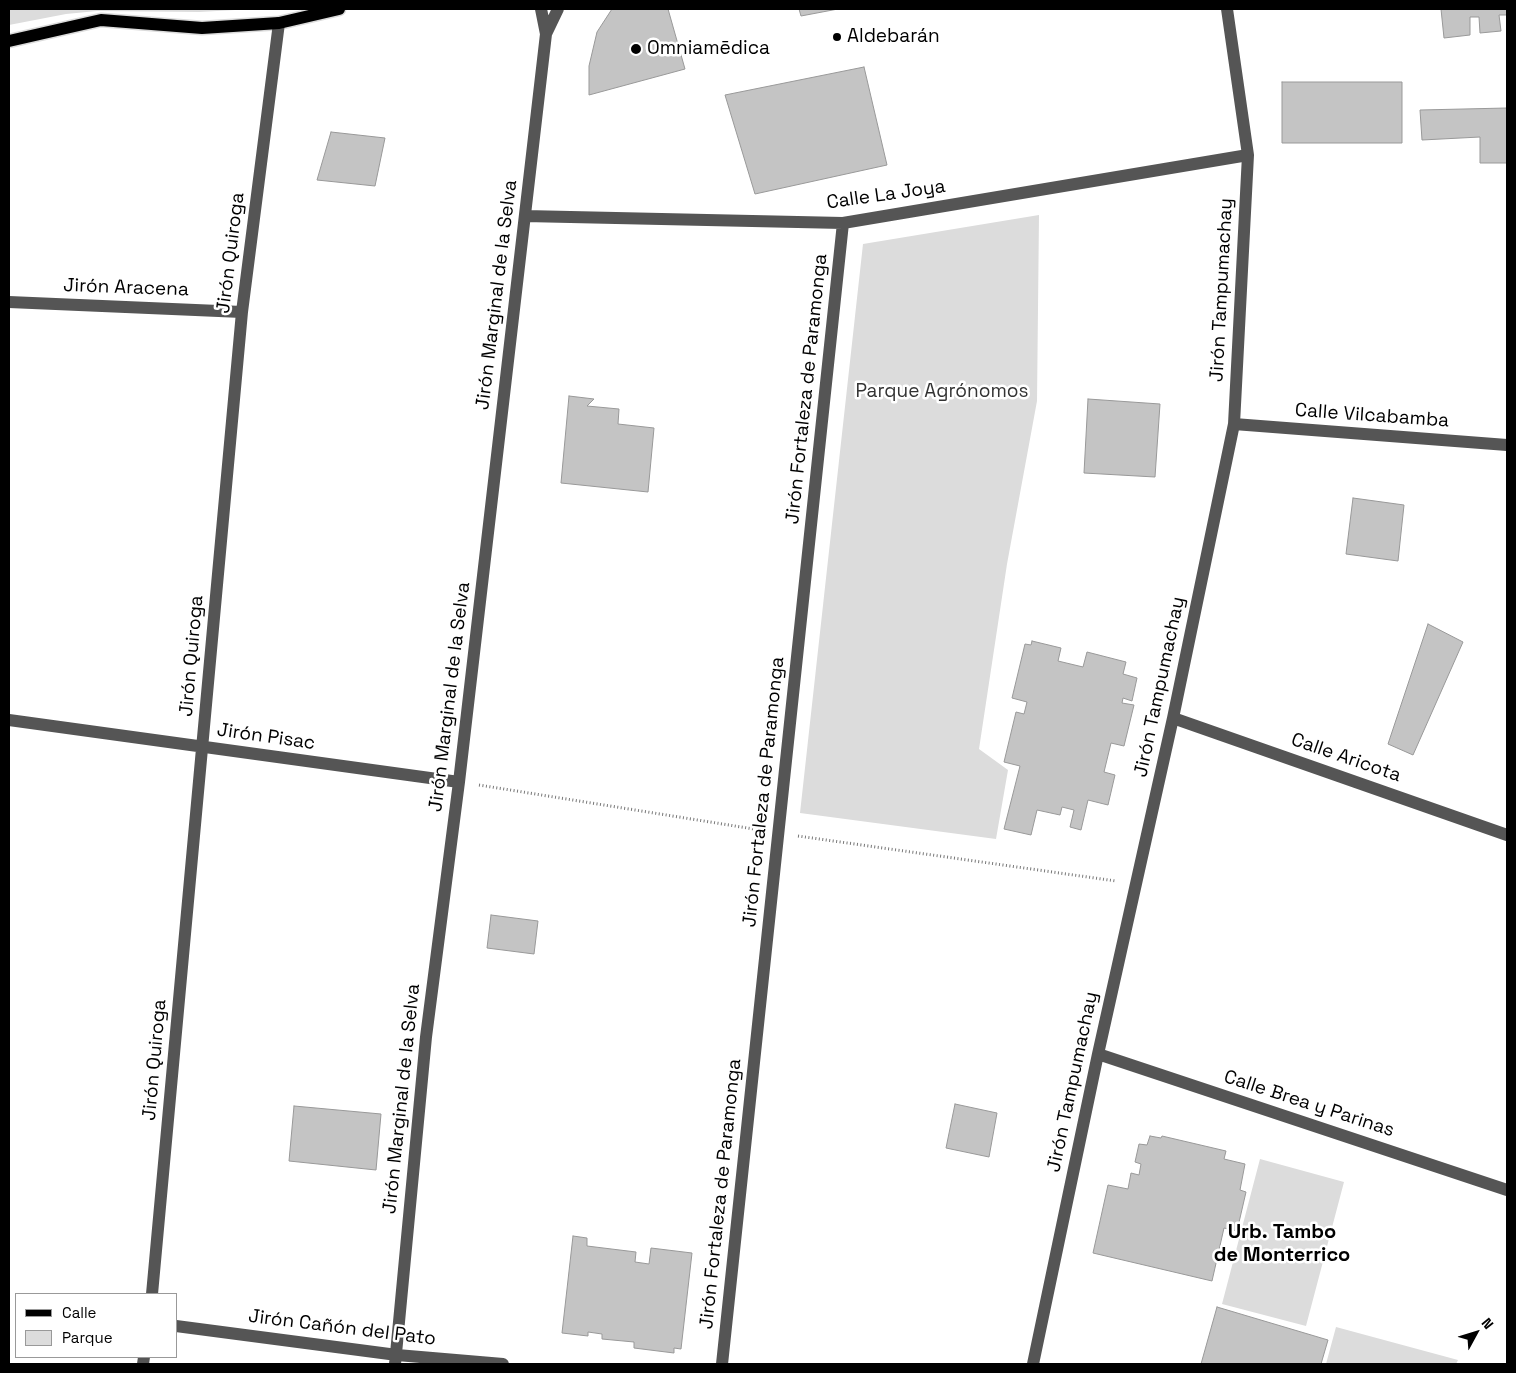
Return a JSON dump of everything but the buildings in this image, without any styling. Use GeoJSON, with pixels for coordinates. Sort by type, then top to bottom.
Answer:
{"type":"FeatureCollection","features":[{"type":"Feature","properties":{"kind":"main road"},"geometry":{"type":"LineString","coordinates":[[9,41],[100,20],[202,28],[279,23],[339,9]]}},
{"type":"Feature","properties":{"kind":"street","name":"Jirón Marginal de la Selva"},"geometry":{"type":"LineString","coordinates":[[396,1360],[426,1037],[459,782],[546,34],[541,9]]}},
{"type":"Feature","properties":{"kind":"street","name":"Jirón Marginal de la Selva"},"geometry":{"type":"LineString","coordinates":[[546,34],[558,9]]}},
{"type":"Feature","properties":{"kind":"street","name":"Jirón Tampumachay"},"geometry":{"type":"LineString","coordinates":[[1033,1364],[1098,1054],[1173,718],[1234,424],[1248,155],[1227,9]]}},
{"type":"Feature","properties":{"kind":"street","name":"Jirón Quiroga"},"geometry":{"type":"LineString","coordinates":[[152,1293],[242,312],[279,23]]}},
{"type":"Feature","properties":{"kind":"street","name":"Calle La Joya"},"geometry":{"type":"LineString","coordinates":[[524,216],[843,223],[1248,155]]}},
{"type":"Feature","properties":{"kind":"street","name":"Jirón Fortaleza de Paramonga"},"geometry":{"type":"LineString","coordinates":[[722,1364],[843,223]]}},
{"type":"Feature","properties":{"kind":"street","name":"Jirón Aracena"},"geometry":{"type":"LineString","coordinates":[[9,302],[242,312]]}},
{"type":"Feature","properties":{"kind":"street","name":"Calle Vilcabamba"},"geometry":{"type":"LineString","coordinates":[[1234,424],[1507,445]]}},
{"type":"Feature","properties":{"kind":"street","name":"Calle Aricota"},"geometry":{"type":"LineString","coordinates":[[1173,718],[1507,835]]}},
{"type":"Feature","properties":{"kind":"street","name":"Jirón Pisac"},"geometry":{"type":"LineString","coordinates":[[9,720],[459,782]]}},
{"type":"Feature","properties":{"kind":"street","name":"Calle Brea y Parinas"},"geometry":{"type":"LineString","coordinates":[[1098,1054],[1507,1190]]}},
{"type":"Feature","properties":{"kind":"street","name":"Jirón Cañón del Pato"},"geometry":{"type":"LineString","coordinates":[[178,1326],[396,1360],[503,1364]]}},
{"type":"Feature","properties":{"kind":"green space"},"geometry":{"type":"Polygon","coordinates":[[[9,9],[253,9],[199,12],[97,11],[66,14],[9,25],[9,9]]]}},
{"type":"Feature","properties":{"kind":"green space","name":"Parque Agrónomos"},"geometry":{"type":"Polygon","coordinates":[[[1039,215],[1037,401],[1007,564],[979,749],[1008,770],[996,839],[800,813],[863,244],[1039,215]]]}},
{"type":"Feature","properties":{"kind":"green space"},"geometry":{"type":"Polygon","coordinates":[[[1260,1159],[1344,1182],[1306,1326],[1222,1304],[1260,1159]]]}},
{"type":"Feature","properties":{"kind":"green space"},"geometry":{"type":"Polygon","coordinates":[[[1336,1327],[1458,1360],[1456,1364],[1326,1364],[1336,1327]]]}},
{"type":"Feature","properties":{"kind":"place","name":"Aldebarán"},"geometry":{"type":"Point","coordinates":[837,37]}},
{"type":"Feature","properties":{"kind":"place","name":"Omniamēdica"},"geometry":{"type":"Point","coordinates":[636,49]}},
{"type":"Feature","properties":{"kind":"district","name":"Urb. Tambo de Monterrico"},"geometry":{"type":"Point","coordinates":[1282,1244]}}]}
